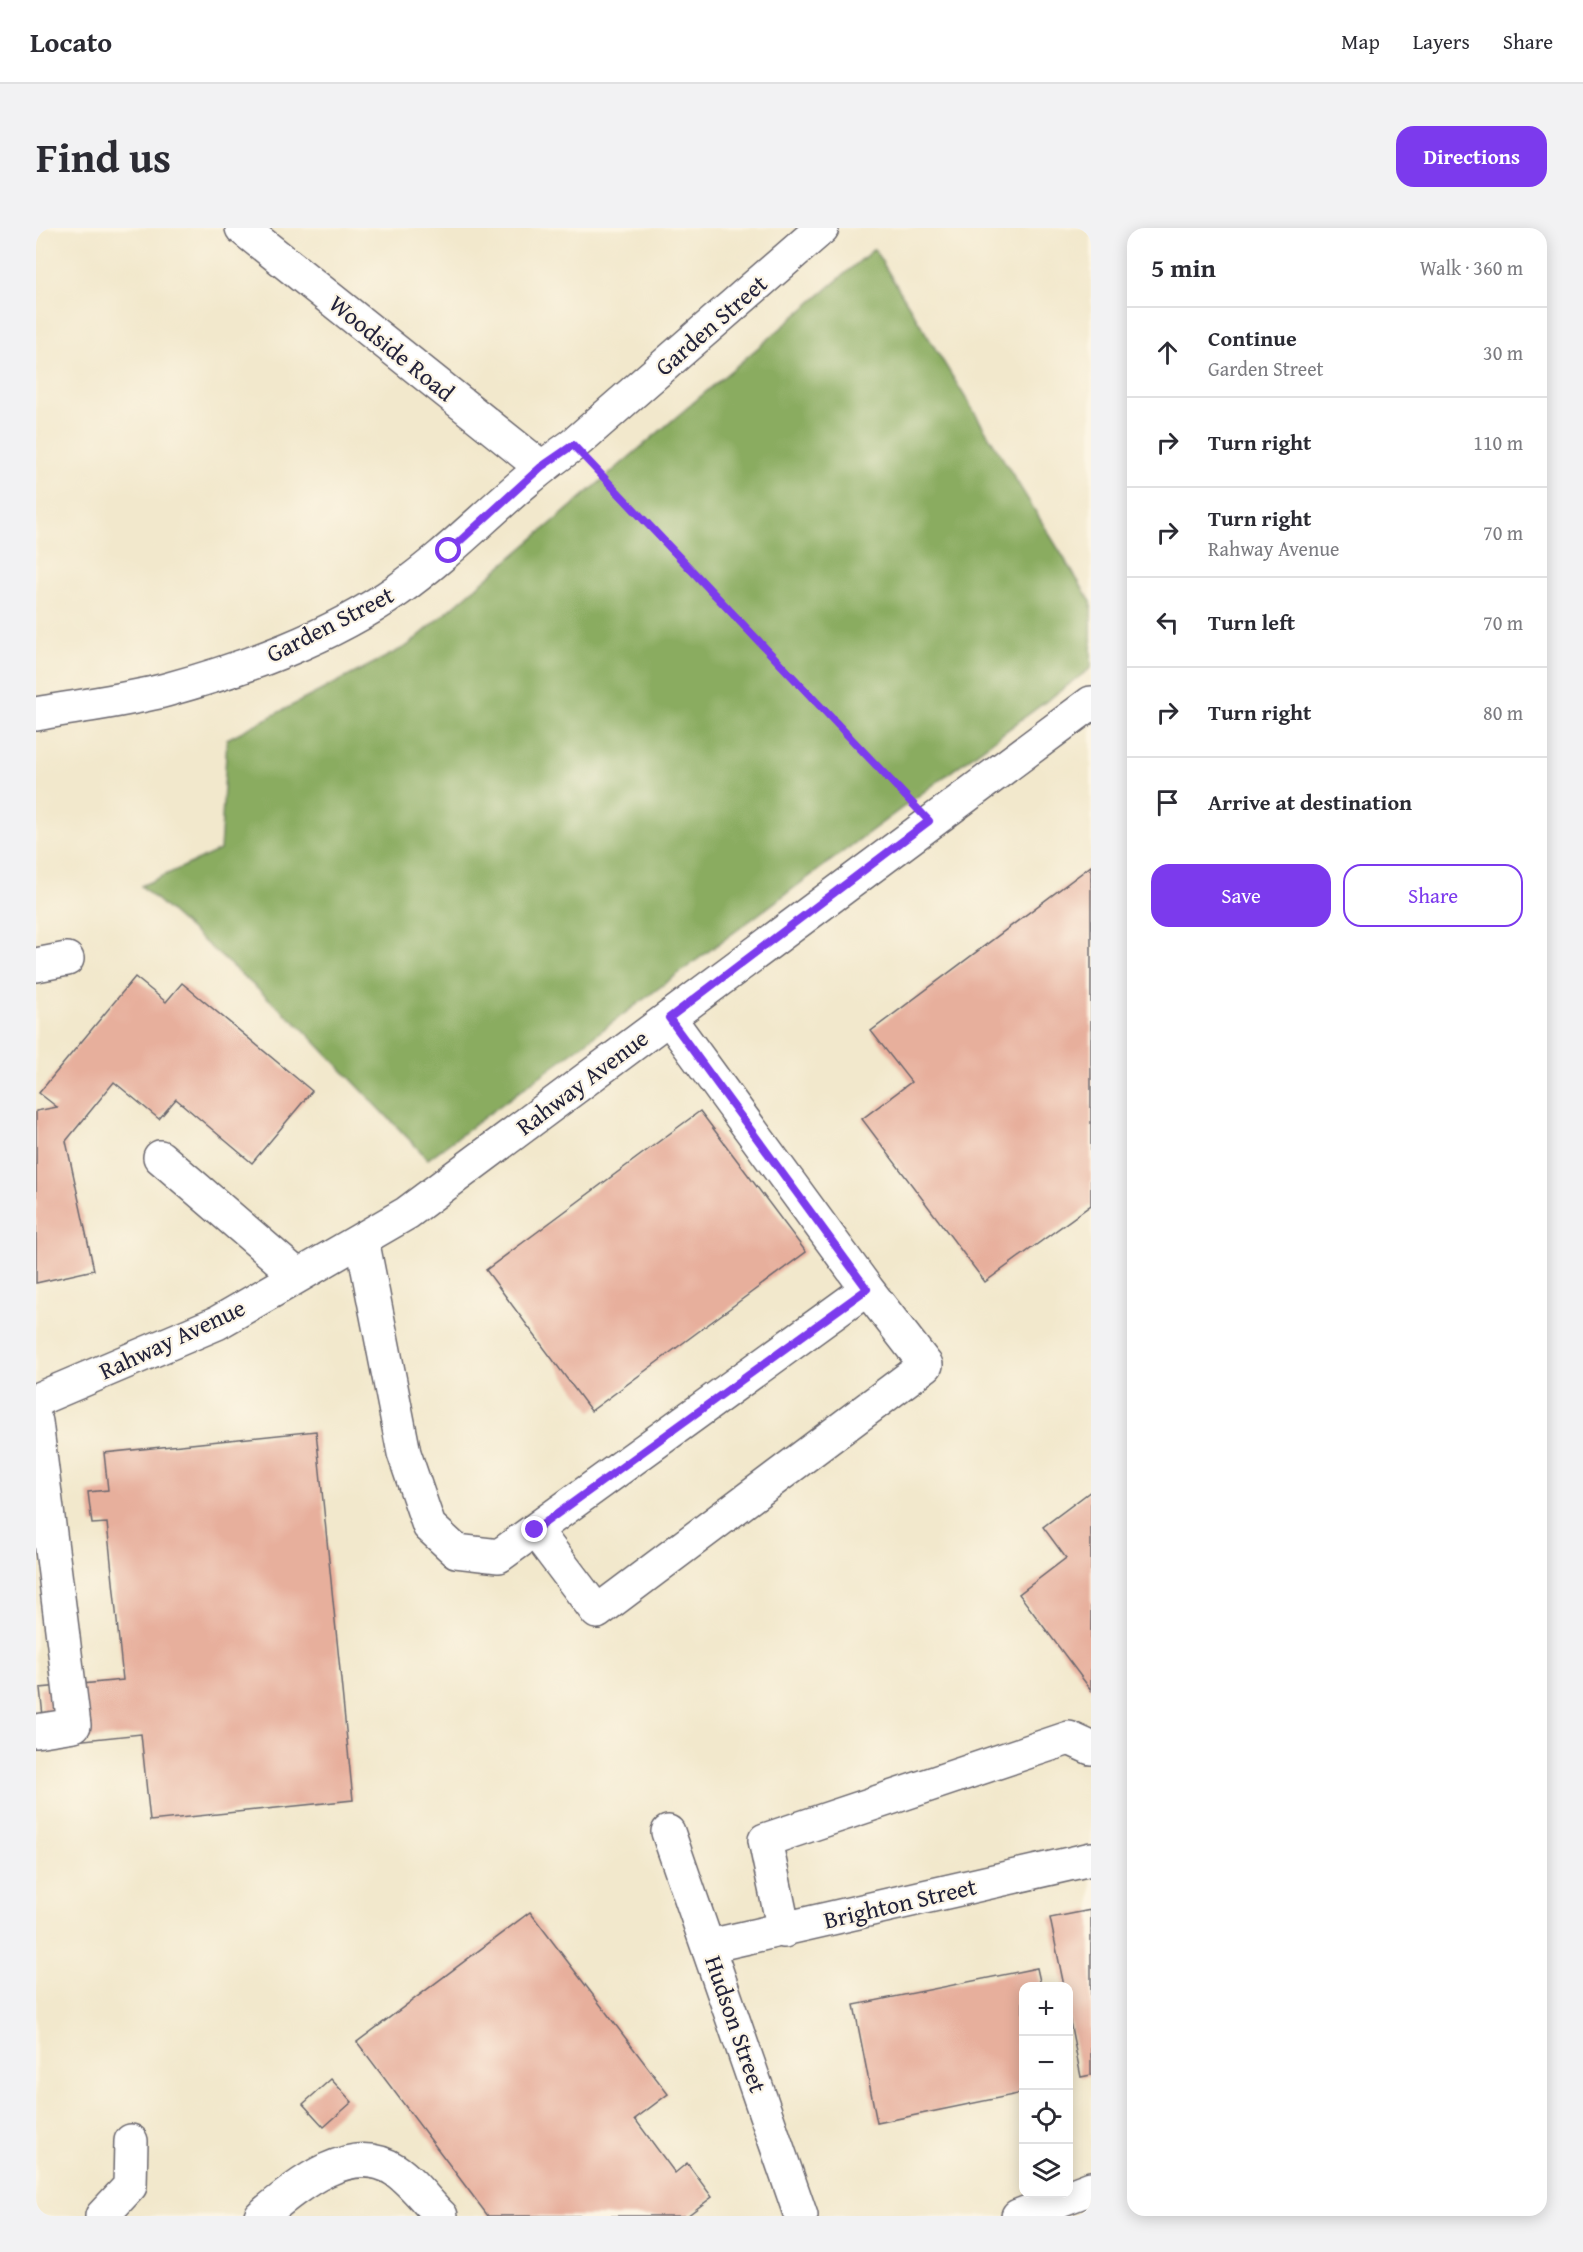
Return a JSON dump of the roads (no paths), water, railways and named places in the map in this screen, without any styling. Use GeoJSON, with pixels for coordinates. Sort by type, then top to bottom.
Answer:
{"type":"FeatureCollection","features":[{"type":"Feature","properties":{"kind":"street","name":"Woodside Road"},"geometry":{"type":"LineString","coordinates":[[242,228],[541,467]]}},
{"type":"Feature","properties":{"kind":"street","name":"Garden Street"},"geometry":{"type":"LineString","coordinates":[[36,714],[164,690],[258,661],[336,626],[397,591],[449,551],[541,467],[573,445],[822,228]]}},
{"type":"Feature","properties":{"kind":"street","name":"Rahway Avenue"},"geometry":{"type":"LineString","coordinates":[[36,1400],[217,1323],[407,1213],[929,821],[1091,703]]}},
{"type":"Feature","properties":{"kind":"street"},"geometry":{"type":"LineString","coordinates":[[535,1530],[597,1612],[926,1365],[867,1289],[669,1018]]}},
{"type":"Feature","properties":{"kind":"street"},"geometry":{"type":"LineString","coordinates":[[160,1157],[298,1276]]}},
{"type":"Feature","properties":{"kind":"street"},"geometry":{"type":"LineString","coordinates":[[362,1239],[404,1454],[429,1526],[456,1551],[499,1556],[867,1289]]}},
{"type":"Feature","properties":{"kind":"street"},"geometry":{"type":"LineString","coordinates":[[36,1422],[74,1725],[36,1731]]}},
{"type":"Feature","properties":{"kind":"street"},"geometry":{"type":"LineString","coordinates":[[784,1931],[765,1840],[1069,1738],[1091,1748]]}},
{"type":"Feature","properties":{"kind":"street","name":"Hudson Street"},"geometry":{"type":"LineString","coordinates":[[668,1832],[801,2216]]}},
{"type":"Feature","properties":{"kind":"street","name":"Brighton Street"},"geometry":{"type":"LineString","coordinates":[[709,1946],[784,1931],[1091,1859]]}},
{"type":"Feature","properties":{"kind":"street"},"geometry":{"type":"LineString","coordinates":[[102,2216],[130,2186],[131,2141]]}},
{"type":"Feature","properties":{"kind":"street"},"geometry":{"type":"LineString","coordinates":[[261,2216],[296,2186],[346,2162],[374,2160],[396,2170],[441,2216]]}},
{"type":"Feature","properties":{"kind":"street"},"geometry":{"type":"LineString","coordinates":[[1018,2216],[1091,2188]]}}]}
